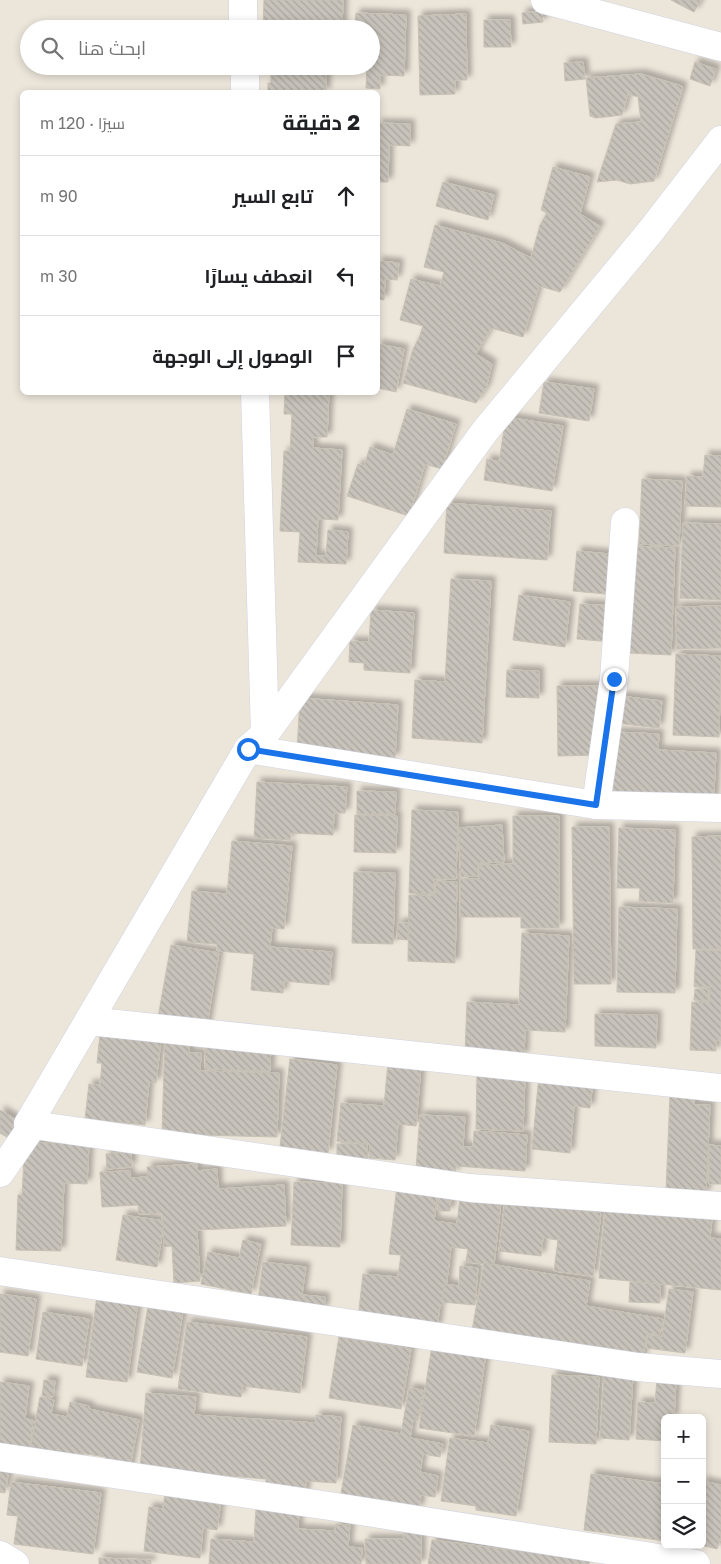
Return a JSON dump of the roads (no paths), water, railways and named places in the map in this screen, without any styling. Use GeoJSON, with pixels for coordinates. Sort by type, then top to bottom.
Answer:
{"type":"FeatureCollection","features":[{"type":"Feature","properties":{"kind":"street"},"geometry":{"type":"LineString","coordinates":[[242,0],[243,20]]}},
{"type":"Feature","properties":{"kind":"street"},"geometry":{"type":"LineString","coordinates":[[545,0],[721,47]]}},
{"type":"Feature","properties":{"kind":"street"},"geometry":{"type":"LineString","coordinates":[[245,75],[245,90]]}},
{"type":"Feature","properties":{"kind":"street"},"geometry":{"type":"LineString","coordinates":[[721,140],[650,232],[485,430],[257,742],[28,1124],[470,1188],[721,1206]]}},
{"type":"Feature","properties":{"kind":"street"},"geometry":{"type":"LineString","coordinates":[[255,395],[257,742]]}},
{"type":"Feature","properties":{"kind":"street"},"geometry":{"type":"LineString","coordinates":[[596,805],[614,679],[624,522]]}},
{"type":"Feature","properties":{"kind":"street"},"geometry":{"type":"LineString","coordinates":[[257,742],[596,805],[721,808]]}},
{"type":"Feature","properties":{"kind":"street"},"geometry":{"type":"LineString","coordinates":[[89,1022],[721,1088]]}},
{"type":"Feature","properties":{"kind":"street"},"geometry":{"type":"LineString","coordinates":[[0,1173],[33,1126]]}},
{"type":"Feature","properties":{"kind":"street"},"geometry":{"type":"LineString","coordinates":[[0,1271],[628,1366],[721,1374]]}},
{"type":"Feature","properties":{"kind":"street"},"geometry":{"type":"LineString","coordinates":[[0,1457],[345,1508],[696,1564]]}},
{"type":"Feature","properties":{"kind":"street"},"geometry":{"type":"LineString","coordinates":[[0,1555],[15,1564]]}}]}
